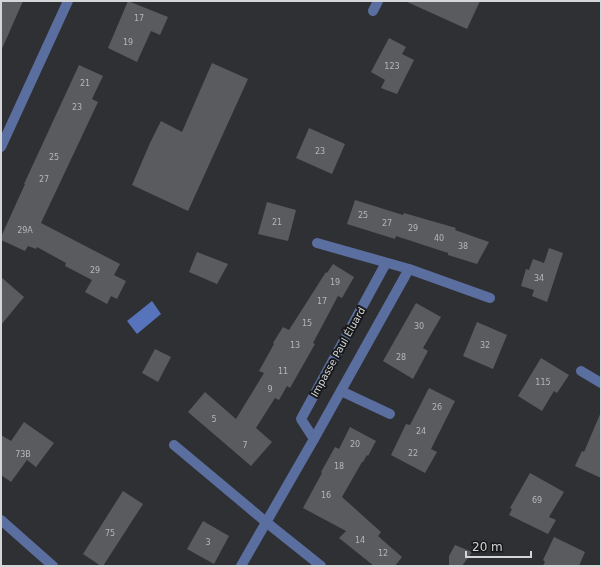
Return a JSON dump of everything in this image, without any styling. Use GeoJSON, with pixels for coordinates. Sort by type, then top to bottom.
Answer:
{"type":"FeatureCollection","features":[{"type":"Feature","properties":{"kind":"street"},"geometry":{"type":"LineString","coordinates":[[1,147],[68,1]]}},
{"type":"Feature","properties":{"kind":"street"},"geometry":{"type":"LineString","coordinates":[[373,12],[378,1]]}},
{"type":"Feature","properties":{"kind":"street"},"geometry":{"type":"LineString","coordinates":[[317,243],[409,269],[490,298]]}},
{"type":"Feature","properties":{"kind":"street","name":"Impasse Paul Éluard"},"geometry":{"type":"LineString","coordinates":[[314,439],[301,419],[386,263]]}},
{"type":"Feature","properties":{"kind":"street"},"geometry":{"type":"LineString","coordinates":[[241,566],[409,269]]}},
{"type":"Feature","properties":{"kind":"street"},"geometry":{"type":"LineString","coordinates":[[581,371],[601,383]]}},
{"type":"Feature","properties":{"kind":"street"},"geometry":{"type":"LineString","coordinates":[[341,391],[390,414]]}},
{"type":"Feature","properties":{"kind":"street"},"geometry":{"type":"LineString","coordinates":[[174,446],[321,566]]}},
{"type":"Feature","properties":{"kind":"street"},"geometry":{"type":"LineString","coordinates":[[1,520],[52,566]]}},
{"type":"Feature","properties":{"kind":"water"},"geometry":{"type":"Polygon","coordinates":[[[152,301],[161,314],[137,334],[127,321],[152,301]]]}},
{"type":"Feature","properties":{"kind":"building"},"geometry":{"type":"Polygon","coordinates":[[[1,1],[23,1],[1,51],[1,1]]]}},
{"type":"Feature","properties":{"kind":"building"},"geometry":{"type":"Polygon","coordinates":[[[128,1],[168,17],[160,35],[151,31],[137,62],[108,48],[128,1]]]}},
{"type":"Feature","properties":{"kind":"building"},"geometry":{"type":"Polygon","coordinates":[[[405,1],[480,1],[467,29],[405,1]]]}},
{"type":"Feature","properties":{"kind":"building"},"geometry":{"type":"Polygon","coordinates":[[[389,38],[406,47],[402,54],[414,60],[397,94],[381,88],[385,80],[371,72],[389,38]]]}},
{"type":"Feature","properties":{"kind":"building"},"geometry":{"type":"Polygon","coordinates":[[[212,63],[248,79],[188,211],[132,185],[161,121],[182,132],[212,63]]]}},
{"type":"Feature","properties":{"kind":"building"},"geometry":{"type":"Polygon","coordinates":[[[79,65],[103,76],[92,99],[98,102],[41,223],[120,264],[114,275],[126,281],[117,299],[111,296],[107,304],[85,292],[92,280],[65,266],[66,263],[37,247],[36,249],[28,246],[25,251],[1,240],[24,184],[79,65]]]}},
{"type":"Feature","properties":{"kind":"building"},"geometry":{"type":"Polygon","coordinates":[[[309,128],[345,144],[332,174],[296,158],[309,128]]]}},
{"type":"Feature","properties":{"kind":"building"},"geometry":{"type":"Polygon","coordinates":[[[355,200],[403,215],[404,213],[456,228],[455,230],[489,242],[477,264],[396,236],[395,239],[347,224],[355,200]]]}},
{"type":"Feature","properties":{"kind":"building"},"geometry":{"type":"Polygon","coordinates":[[[267,202],[296,210],[288,241],[258,234],[267,202]]]}},
{"type":"Feature","properties":{"kind":"building"},"geometry":{"type":"Polygon","coordinates":[[[549,248],[563,253],[547,302],[532,296],[534,290],[521,286],[526,269],[529,270],[533,259],[544,263],[549,248]]]}},
{"type":"Feature","properties":{"kind":"building"},"geometry":{"type":"Polygon","coordinates":[[[197,252],[228,264],[217,284],[189,272],[197,252]]]}},
{"type":"Feature","properties":{"kind":"building"},"geometry":{"type":"Polygon","coordinates":[[[333,264],[354,277],[342,298],[338,296],[313,343],[315,344],[290,388],[287,386],[279,400],[275,398],[256,428],[272,442],[251,466],[188,412],[205,392],[236,419],[264,373],[259,371],[283,327],[289,330],[326,272],[327,273],[333,264]]]}},
{"type":"Feature","properties":{"kind":"building"},"geometry":{"type":"Polygon","coordinates":[[[1,277],[24,297],[1,325],[1,277]]]}},
{"type":"Feature","properties":{"kind":"building"},"geometry":{"type":"Polygon","coordinates":[[[416,303],[441,317],[423,348],[428,351],[413,379],[383,361],[416,303]]]}},
{"type":"Feature","properties":{"kind":"building"},"geometry":{"type":"Polygon","coordinates":[[[477,322],[507,335],[493,369],[463,356],[477,322]]]}},
{"type":"Feature","properties":{"kind":"building"},"geometry":{"type":"Polygon","coordinates":[[[155,349],[171,357],[158,382],[142,373],[155,349]]]}},
{"type":"Feature","properties":{"kind":"building"},"geometry":{"type":"Polygon","coordinates":[[[541,358],[569,375],[557,393],[554,391],[542,411],[518,396],[541,358]]]}},
{"type":"Feature","properties":{"kind":"building"},"geometry":{"type":"Polygon","coordinates":[[[429,388],[455,401],[431,449],[437,452],[425,473],[391,455],[406,424],[410,425],[429,388]]]}},
{"type":"Feature","properties":{"kind":"building"},"geometry":{"type":"Polygon","coordinates":[[[601,412],[601,478],[575,466],[582,451],[584,452],[601,412]]]}},
{"type":"Feature","properties":{"kind":"building"},"geometry":{"type":"Polygon","coordinates":[[[24,422],[54,443],[36,467],[27,460],[11,482],[1,475],[1,435],[11,441],[24,422]]]}},
{"type":"Feature","properties":{"kind":"building"},"geometry":{"type":"Polygon","coordinates":[[[350,427],[376,441],[342,497],[381,532],[378,536],[402,557],[395,566],[374,566],[339,538],[346,531],[303,508],[335,447],[339,449],[350,427]]]}},
{"type":"Feature","properties":{"kind":"building"},"geometry":{"type":"Polygon","coordinates":[[[530,473],[564,492],[549,517],[556,520],[548,534],[509,515],[512,509],[510,508],[530,473]]]}},
{"type":"Feature","properties":{"kind":"building"},"geometry":{"type":"Polygon","coordinates":[[[123,491],[143,504],[103,566],[101,566],[83,554],[123,491]]]}},
{"type":"Feature","properties":{"kind":"building"},"geometry":{"type":"Polygon","coordinates":[[[203,521],[229,536],[214,564],[187,549],[203,521]]]}},
{"type":"Feature","properties":{"kind":"building"},"geometry":{"type":"Polygon","coordinates":[[[554,537],[585,552],[579,566],[543,566],[545,562],[543,560],[554,537]]]}},
{"type":"Feature","properties":{"kind":"building"},"geometry":{"type":"Polygon","coordinates":[[[455,545],[472,552],[462,566],[449,566],[449,556],[455,545]]]}}]}
